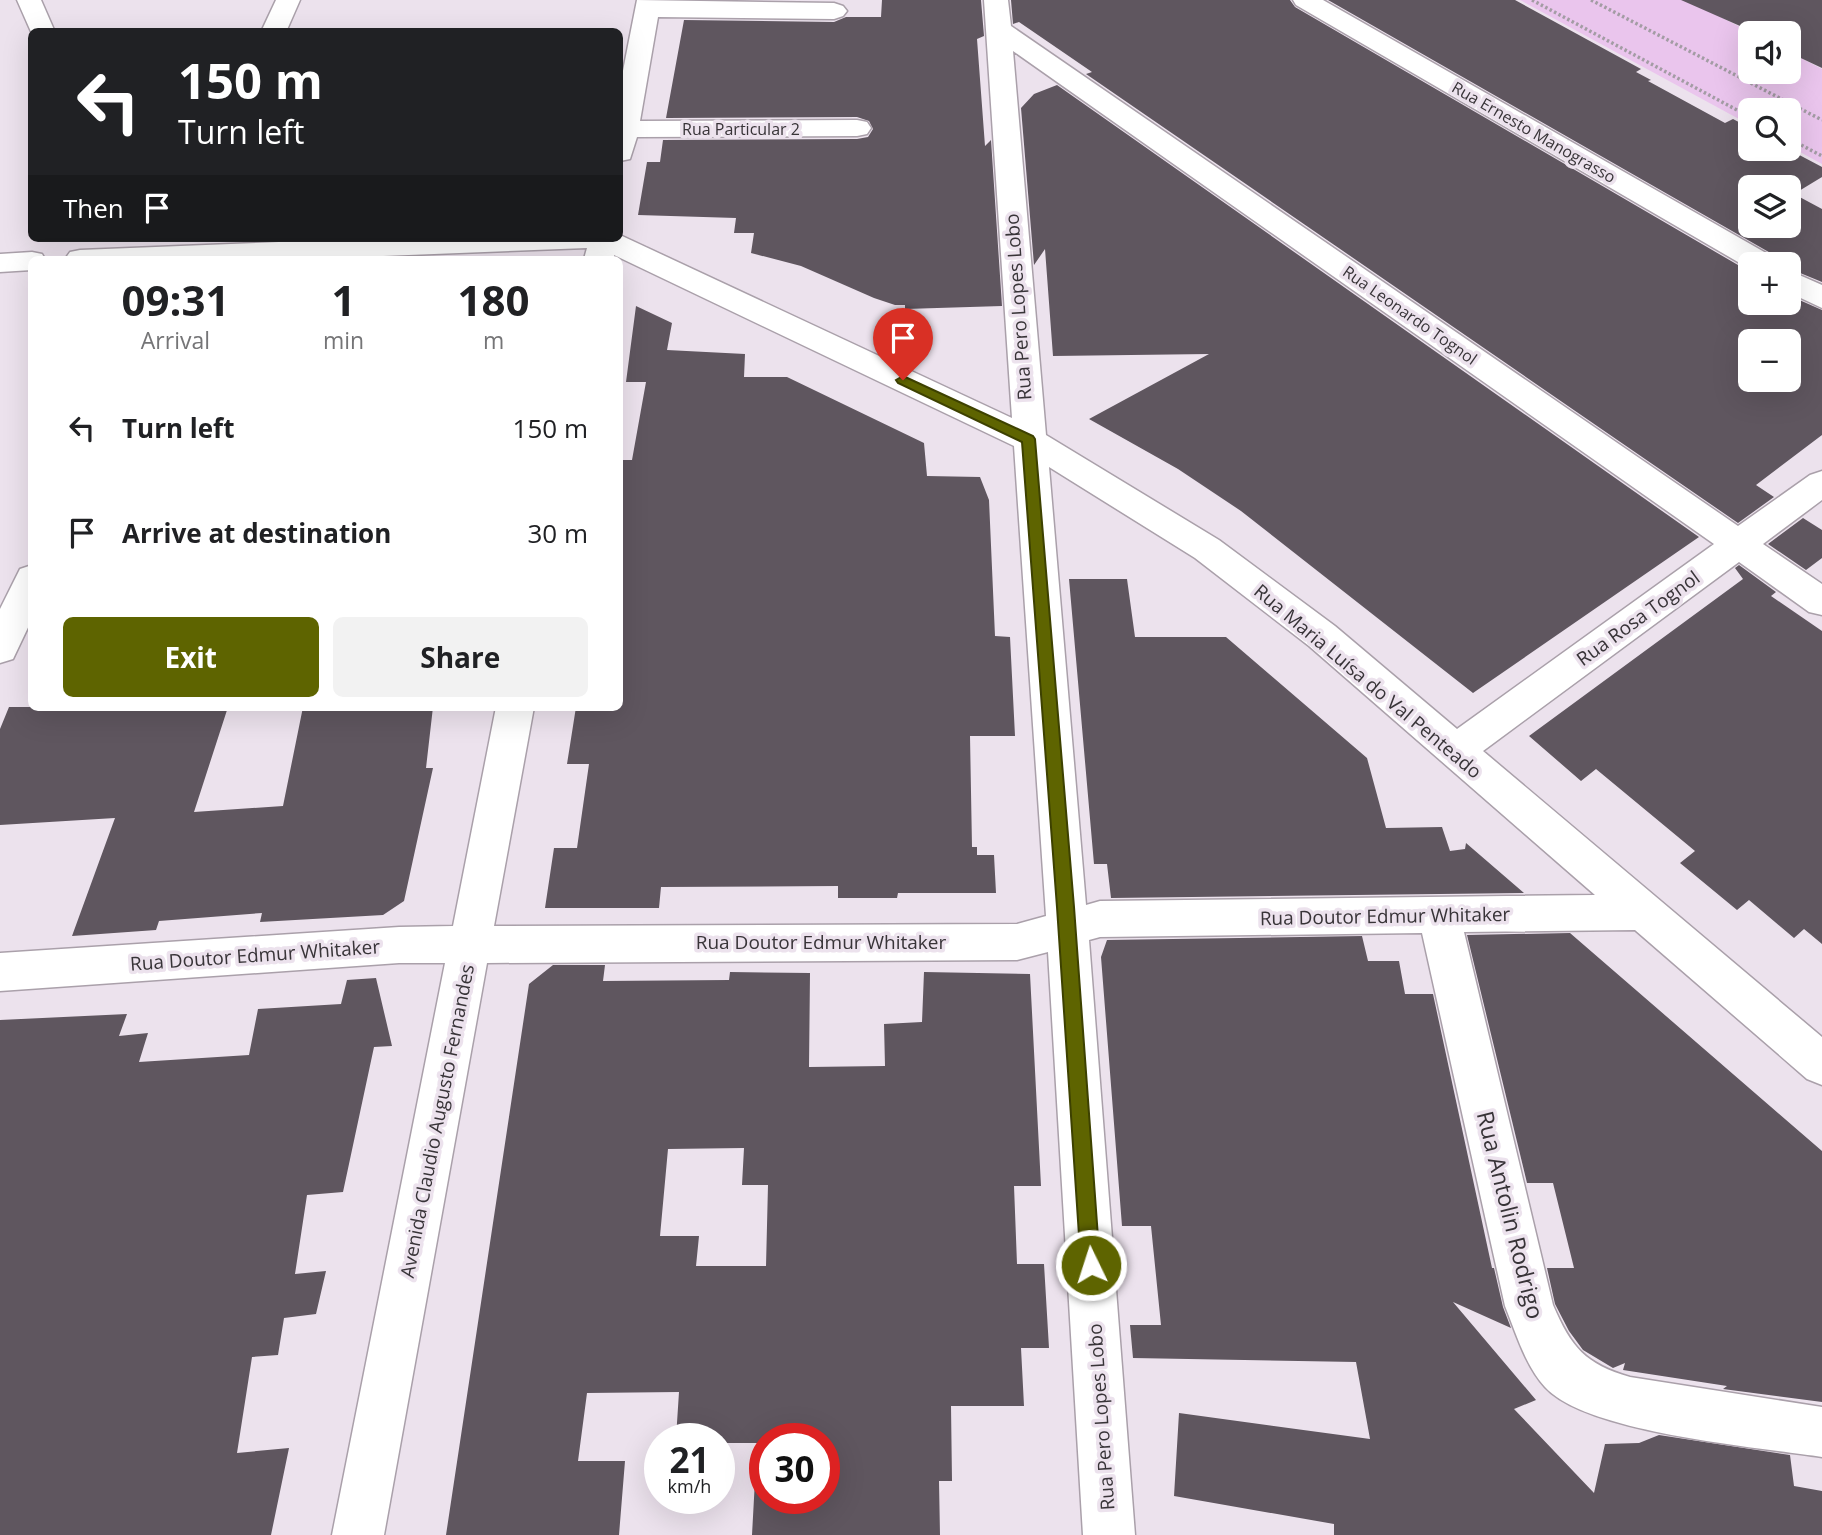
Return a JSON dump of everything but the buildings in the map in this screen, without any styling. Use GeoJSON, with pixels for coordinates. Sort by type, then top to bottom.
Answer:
{"type":"FeatureCollection","features":[{"type":"Feature","properties":{"kind":"street"},"geometry":{"type":"LineString","coordinates":[[29,0],[41,28]]}},
{"type":"Feature","properties":{"kind":"street"},"geometry":{"type":"LineString","coordinates":[[275,28],[288,0]]}},
{"type":"Feature","properties":{"kind":"street","name":"Rua Ernesto Manograsso"},"geometry":{"type":"LineString","coordinates":[[1305,0],[1742,252]]}},
{"type":"Feature","properties":{"kind":"street"},"geometry":{"type":"LineString","coordinates":[[623,136],[648,5],[834,11]]}},
{"type":"Feature","properties":{"kind":"street","name":"Rua Pero Lopes Lobo"},"geometry":{"type":"LineString","coordinates":[[997,14],[1067,927],[1109,1535]]}},
{"type":"Feature","properties":{"kind":"street","name":"Rua Leonardo Tognol"},"geometry":{"type":"LineString","coordinates":[[997,14],[1822,602]]}},
{"type":"Feature","properties":{"kind":"street","name":"Rua Particular 2"},"geometry":{"type":"LineString","coordinates":[[623,141],[857,128]]}},
{"type":"Feature","properties":{"kind":"street"},"geometry":{"type":"LineString","coordinates":[[106,256],[165,249],[444,242]]}},
{"type":"Feature","properties":{"kind":"street","name":"Rua Maria Luísa do Val Penteado"},"geometry":{"type":"LineString","coordinates":[[611,242],[1028,439],[1207,549],[1322,636],[1640,912],[1822,1065]]}},
{"type":"Feature","properties":{"kind":"street"},"geometry":{"type":"LineString","coordinates":[[0,263],[28,261]]}},
{"type":"Feature","properties":{"kind":"street"},"geometry":{"type":"LineString","coordinates":[[1801,286],[1822,298]]}},
{"type":"Feature","properties":{"kind":"street","name":"Rua Rosa Tognol"},"geometry":{"type":"LineString","coordinates":[[1454,752],[1822,484]]}},
{"type":"Feature","properties":{"kind":"street"},"geometry":{"type":"LineString","coordinates":[[0,649],[28,587]]}},
{"type":"Feature","properties":{"kind":"street","name":"Avenida Claudio Augusto Fernandes"},"geometry":{"type":"LineString","coordinates":[[358,1535],[514,711]]}},
{"type":"Feature","properties":{"kind":"street","name":"Rua Doutor Edmur Whitaker"},"geometry":{"type":"LineString","coordinates":[[0,972],[398,945],[1017,942],[1100,919],[1640,912]]}},
{"type":"Feature","properties":{"kind":"street","name":"Rua Antolin Rodrigo"},"geometry":{"type":"LineString","coordinates":[[1439,915],[1529,1306],[1544,1342],[1563,1371],[1596,1392],[1630,1402],[1822,1432]]}},
{"type":"Feature","properties":{"kind":"path"},"geometry":{"type":"LineString","coordinates":[[1532,0],[1738,111]]}},
{"type":"Feature","properties":{"kind":"path"},"geometry":{"type":"LineString","coordinates":[[1591,0],[1822,120]]}},
{"type":"Feature","properties":{"kind":"path"},"geometry":{"type":"LineString","coordinates":[[1801,145],[1822,156]]}},
{"type":"Feature","properties":{"kind":"shaded area"},"geometry":{"type":"Polygon","coordinates":[[[1520,0],[1687,0],[1738,26],[1738,84],[1801,84],[1801,58],[1822,69],[1822,164],[1801,153],[1801,98],[1738,98],[1738,118],[1520,0]]]}},
{"type":"Feature","properties":{"kind":"route"},"geometry":{"type":"LineString","coordinates":[[903,380],[1028,439],[1066,907],[1091,1265]]}}]}
